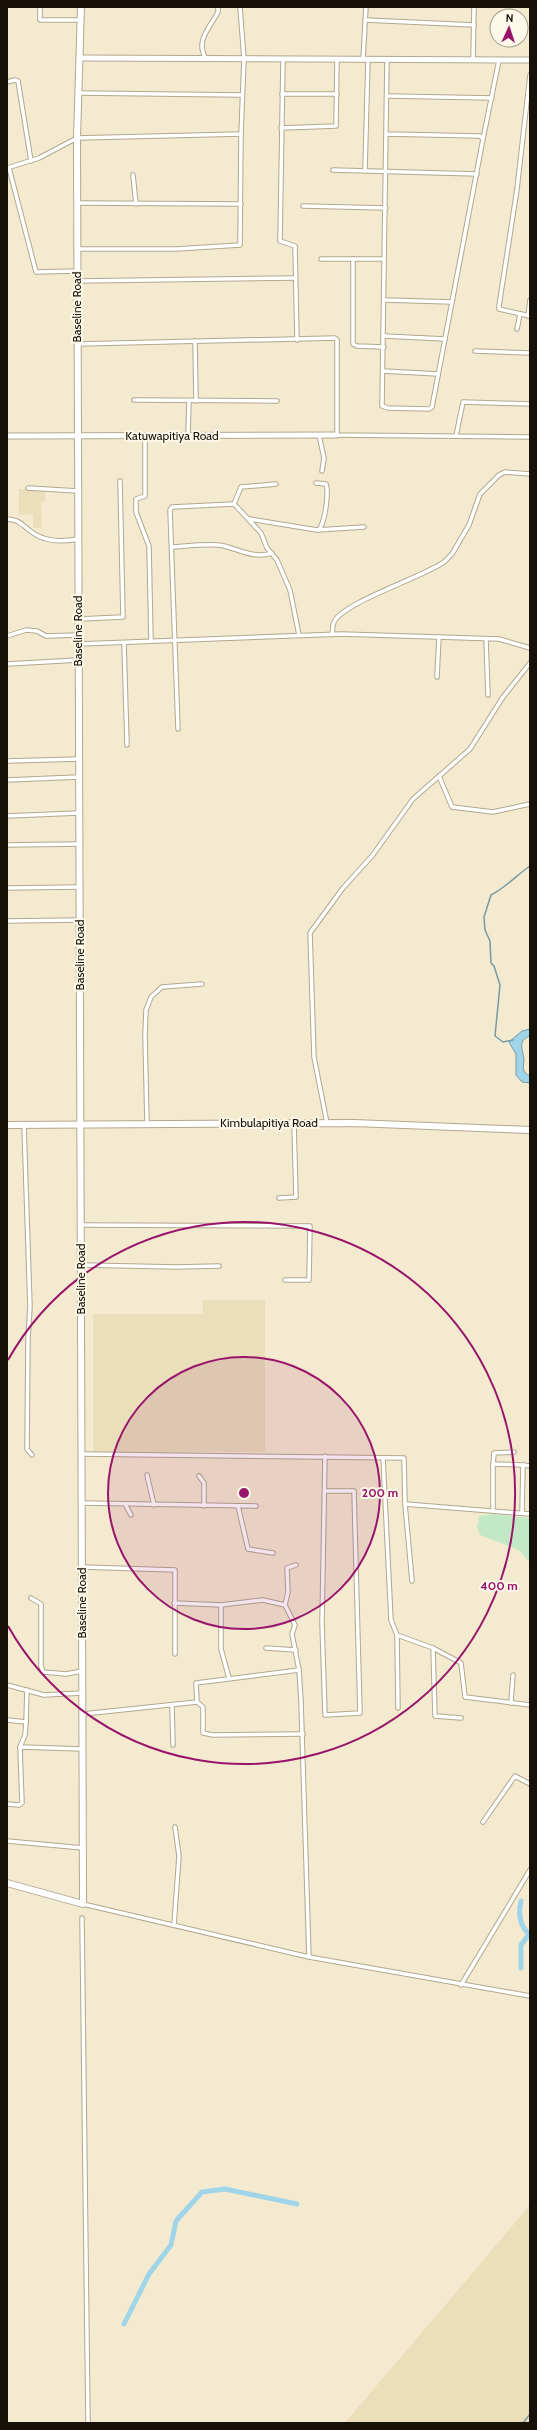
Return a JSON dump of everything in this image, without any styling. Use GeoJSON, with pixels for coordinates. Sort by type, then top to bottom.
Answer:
{"type":"FeatureCollection","features":[{"type":"Feature","properties":{"kind":"main road","name":"Baseline Road"},"geometry":{"type":"LineString","coordinates":[[81,7],[77,138],[77,281],[83,1904]]}},
{"type":"Feature","properties":{"kind":"main road","name":"Kimbulapitiya Road"},"geometry":{"type":"LineString","coordinates":[[7,1125],[327,1123],[530,1130]]}},
{"type":"Feature","properties":{"kind":"main road"},"geometry":{"type":"LineString","coordinates":[[7,1883],[83,1904]]}},
{"type":"Feature","properties":{"kind":"street"},"geometry":{"type":"LineString","coordinates":[[40,7],[40,20],[81,20]]}},
{"type":"Feature","properties":{"kind":"street"},"geometry":{"type":"LineString","coordinates":[[206,59],[201,51],[201,41],[218,12],[218,7]]}},
{"type":"Feature","properties":{"kind":"street"},"geometry":{"type":"LineString","coordinates":[[77,249],[176,249],[240,245],[242,204],[241,134],[244,59],[240,7]]}},
{"type":"Feature","properties":{"kind":"street"},"geometry":{"type":"LineString","coordinates":[[365,170],[366,7]]}},
{"type":"Feature","properties":{"kind":"street"},"geometry":{"type":"LineString","coordinates":[[473,60],[474,7]]}},
{"type":"Feature","properties":{"kind":"street"},"geometry":{"type":"LineString","coordinates":[[365,20],[474,25]]}},
{"type":"Feature","properties":{"kind":"street"},"geometry":{"type":"LineString","coordinates":[[80,58],[530,60]]}},
{"type":"Feature","properties":{"kind":"street"},"geometry":{"type":"LineString","coordinates":[[281,128],[334,128],[336,126],[337,59]]}},
{"type":"Feature","properties":{"kind":"street"},"geometry":{"type":"LineString","coordinates":[[387,59],[387,171],[382,406],[388,408],[431,408],[499,60]]}},
{"type":"Feature","properties":{"kind":"street"},"geometry":{"type":"LineString","coordinates":[[282,60],[280,241],[295,246],[297,340]]}},
{"type":"Feature","properties":{"kind":"street"},"geometry":{"type":"LineString","coordinates":[[530,75],[517,189],[499,309],[529,316],[530,300]]}},
{"type":"Feature","properties":{"kind":"street"},"geometry":{"type":"LineString","coordinates":[[7,82],[15,80],[18,81],[31,161]]}},
{"type":"Feature","properties":{"kind":"street"},"geometry":{"type":"LineString","coordinates":[[78,93],[242,95]]}},
{"type":"Feature","properties":{"kind":"street"},"geometry":{"type":"LineString","coordinates":[[282,94],[337,94]]}},
{"type":"Feature","properties":{"kind":"street"},"geometry":{"type":"LineString","coordinates":[[388,96],[492,98]]}},
{"type":"Feature","properties":{"kind":"street"},"geometry":{"type":"LineString","coordinates":[[77,271],[36,272],[8,168],[31,161],[77,138],[241,134]]}},
{"type":"Feature","properties":{"kind":"street"},"geometry":{"type":"LineString","coordinates":[[387,134],[477,136],[483,139]]}},
{"type":"Feature","properties":{"kind":"street"},"geometry":{"type":"LineString","coordinates":[[333,170],[477,174]]}},
{"type":"Feature","properties":{"kind":"street"},"geometry":{"type":"LineString","coordinates":[[133,175],[136,204]]}},
{"type":"Feature","properties":{"kind":"street"},"geometry":{"type":"LineString","coordinates":[[77,203],[242,204]]}},
{"type":"Feature","properties":{"kind":"street"},"geometry":{"type":"LineString","coordinates":[[303,206],[386,208]]}},
{"type":"Feature","properties":{"kind":"street"},"geometry":{"type":"LineString","coordinates":[[320,259],[384,259]]}},
{"type":"Feature","properties":{"kind":"street"},"geometry":{"type":"LineString","coordinates":[[353,259],[353,344],[357,346],[384,347]]}},
{"type":"Feature","properties":{"kind":"street"},"geometry":{"type":"LineString","coordinates":[[77,281],[295,278]]}},
{"type":"Feature","properties":{"kind":"street"},"geometry":{"type":"LineString","coordinates":[[384,300],[452,302]]}},
{"type":"Feature","properties":{"kind":"street"},"geometry":{"type":"LineString","coordinates":[[517,329],[520,314]]}},
{"type":"Feature","properties":{"kind":"street"},"geometry":{"type":"LineString","coordinates":[[384,336],[444,339]]}},
{"type":"Feature","properties":{"kind":"street"},"geometry":{"type":"LineString","coordinates":[[78,344],[335,338],[337,340],[337,435],[530,437]]}},
{"type":"Feature","properties":{"kind":"street"},"geometry":{"type":"LineString","coordinates":[[195,342],[196,401]]}},
{"type":"Feature","properties":{"kind":"street"},"geometry":{"type":"LineString","coordinates":[[475,351],[530,352]]}},
{"type":"Feature","properties":{"kind":"street"},"geometry":{"type":"LineString","coordinates":[[383,371],[438,374]]}},
{"type":"Feature","properties":{"kind":"street"},"geometry":{"type":"LineString","coordinates":[[134,400],[277,401]]}},
{"type":"Feature","properties":{"kind":"street"},"geometry":{"type":"LineString","coordinates":[[188,436],[189,401]]}},
{"type":"Feature","properties":{"kind":"street"},"geometry":{"type":"LineString","coordinates":[[456,436],[463,402],[530,404]]}},
{"type":"Feature","properties":{"kind":"street"},"geometry":{"type":"LineString","coordinates":[[319,435],[324,458],[322,471]]}},
{"type":"Feature","properties":{"kind":"street","name":"Katuwapitiya Road"},"geometry":{"type":"LineString","coordinates":[[7,436],[337,435]]}},
{"type":"Feature","properties":{"kind":"street"},"geometry":{"type":"LineString","coordinates":[[145,436],[145,496],[136,499],[136,512],[148,546],[151,641]]}},
{"type":"Feature","properties":{"kind":"street"},"geometry":{"type":"LineString","coordinates":[[332,634],[334,622],[338,616],[358,604],[444,562],[452,554],[469,526],[480,494],[499,475],[505,472],[530,474]]}},
{"type":"Feature","properties":{"kind":"street"},"geometry":{"type":"LineString","coordinates":[[78,619],[123,617],[120,481]]}},
{"type":"Feature","properties":{"kind":"street"},"geometry":{"type":"LineString","coordinates":[[316,483],[326,484],[328,496],[320,528],[317,530]]}},
{"type":"Feature","properties":{"kind":"street"},"geometry":{"type":"LineString","coordinates":[[234,504],[242,487],[276,484]]}},
{"type":"Feature","properties":{"kind":"street"},"geometry":{"type":"LineString","coordinates":[[28,488],[78,491]]}},
{"type":"Feature","properties":{"kind":"street"},"geometry":{"type":"LineString","coordinates":[[178,729],[176,640],[170,510],[172,507],[234,504],[249,519],[261,533],[267,548],[277,560],[290,590],[300,635]]}},
{"type":"Feature","properties":{"kind":"street"},"geometry":{"type":"LineString","coordinates":[[7,519],[20,520],[34,534],[60,542],[78,539]]}},
{"type":"Feature","properties":{"kind":"street"},"geometry":{"type":"LineString","coordinates":[[249,519],[317,530],[364,527]]}},
{"type":"Feature","properties":{"kind":"street"},"geometry":{"type":"LineString","coordinates":[[172,547],[211,545],[254,555],[265,556],[272,553]]}},
{"type":"Feature","properties":{"kind":"street"},"geometry":{"type":"LineString","coordinates":[[7,636],[26,630],[37,631],[46,636],[78,635]]}},
{"type":"Feature","properties":{"kind":"street"},"geometry":{"type":"LineString","coordinates":[[79,644],[332,634],[499,639],[530,648]]}},
{"type":"Feature","properties":{"kind":"street"},"geometry":{"type":"LineString","coordinates":[[437,677],[439,637]]}},
{"type":"Feature","properties":{"kind":"street"},"geometry":{"type":"LineString","coordinates":[[486,639],[488,695]]}},
{"type":"Feature","properties":{"kind":"street"},"geometry":{"type":"LineString","coordinates":[[124,643],[127,745]]}},
{"type":"Feature","properties":{"kind":"street"},"geometry":{"type":"LineString","coordinates":[[7,664],[79,660]]}},
{"type":"Feature","properties":{"kind":"street"},"geometry":{"type":"LineString","coordinates":[[327,1123],[314,1057],[310,933],[343,888],[372,856],[413,799],[470,749],[503,697],[530,663]]}},
{"type":"Feature","properties":{"kind":"street"},"geometry":{"type":"LineString","coordinates":[[7,761],[79,759]]}},
{"type":"Feature","properties":{"kind":"street"},"geometry":{"type":"LineString","coordinates":[[439,776],[452,807],[493,812],[530,804]]}},
{"type":"Feature","properties":{"kind":"street"},"geometry":{"type":"LineString","coordinates":[[7,780],[79,777]]}},
{"type":"Feature","properties":{"kind":"street"},"geometry":{"type":"LineString","coordinates":[[7,816],[79,813]]}},
{"type":"Feature","properties":{"kind":"street"},"geometry":{"type":"LineString","coordinates":[[7,845],[79,844]]}},
{"type":"Feature","properties":{"kind":"street"},"geometry":{"type":"LineString","coordinates":[[7,888],[80,887]]}},
{"type":"Feature","properties":{"kind":"street"},"geometry":{"type":"LineString","coordinates":[[7,921],[80,920]]}},
{"type":"Feature","properties":{"kind":"street"},"geometry":{"type":"LineString","coordinates":[[147,1123],[145,1036],[146,1010],[151,997],[162,987],[202,984]]}},
{"type":"Feature","properties":{"kind":"street"},"geometry":{"type":"LineString","coordinates":[[279,1198],[296,1197],[294,1124]]}},
{"type":"Feature","properties":{"kind":"street"},"geometry":{"type":"LineString","coordinates":[[24,1125],[30,1307],[28,1339],[28,1449],[32,1455]]}},
{"type":"Feature","properties":{"kind":"street"},"geometry":{"type":"LineString","coordinates":[[81,1225],[310,1226],[309,1280],[285,1280]]}},
{"type":"Feature","properties":{"kind":"street"},"geometry":{"type":"LineString","coordinates":[[81,1265],[177,1267],[219,1266]]}},
{"type":"Feature","properties":{"kind":"street"},"geometry":{"type":"LineString","coordinates":[[493,1511],[494,1453],[514,1452]]}},
{"type":"Feature","properties":{"kind":"street"},"geometry":{"type":"LineString","coordinates":[[82,1454],[404,1458],[405,1504],[412,1581]]}},
{"type":"Feature","properties":{"kind":"street"},"geometry":{"type":"LineString","coordinates":[[325,1456],[322,1623],[325,1715],[360,1713],[354,1491],[325,1491]]}},
{"type":"Feature","properties":{"kind":"street"},"geometry":{"type":"LineString","coordinates":[[383,1458],[391,1620],[397,1635],[398,1708]]}},
{"type":"Feature","properties":{"kind":"street"},"geometry":{"type":"LineString","coordinates":[[493,1464],[530,1466]]}},
{"type":"Feature","properties":{"kind":"street"},"geometry":{"type":"LineString","coordinates":[[522,1513],[523,1465]]}},
{"type":"Feature","properties":{"kind":"street"},"geometry":{"type":"LineString","coordinates":[[147,1475],[154,1505]]}},
{"type":"Feature","properties":{"kind":"street"},"geometry":{"type":"LineString","coordinates":[[199,1476],[204,1483],[204,1506]]}},
{"type":"Feature","properties":{"kind":"street"},"geometry":{"type":"LineString","coordinates":[[82,1503],[256,1506]]}},
{"type":"Feature","properties":{"kind":"street"},"geometry":{"type":"LineString","coordinates":[[125,1504],[131,1515]]}},
{"type":"Feature","properties":{"kind":"street"},"geometry":{"type":"LineString","coordinates":[[405,1504],[530,1514]]}},
{"type":"Feature","properties":{"kind":"street"},"geometry":{"type":"LineString","coordinates":[[238,1506],[248,1549],[273,1553]]}},
{"type":"Feature","properties":{"kind":"street"},"geometry":{"type":"LineString","coordinates":[[296,1565],[288,1568],[288,1592],[285,1605],[295,1625],[292,1634],[299,1670],[303,1734],[309,1957]]}},
{"type":"Feature","properties":{"kind":"street"},"geometry":{"type":"LineString","coordinates":[[82,1567],[175,1570],[175,1654]]}},
{"type":"Feature","properties":{"kind":"street"},"geometry":{"type":"LineString","coordinates":[[31,1598],[40,1604],[41,1666],[43,1672],[66,1674],[82,1671]]}},
{"type":"Feature","properties":{"kind":"street"},"geometry":{"type":"LineString","coordinates":[[174,1603],[221,1604],[263,1600],[285,1605]]}},
{"type":"Feature","properties":{"kind":"street"},"geometry":{"type":"LineString","coordinates":[[221,1604],[222,1649],[228,1678]]}},
{"type":"Feature","properties":{"kind":"street"},"geometry":{"type":"LineString","coordinates":[[397,1635],[433,1648],[461,1663],[465,1697],[530,1705]]}},
{"type":"Feature","properties":{"kind":"street"},"geometry":{"type":"LineString","coordinates":[[266,1648],[296,1650]]}},
{"type":"Feature","properties":{"kind":"street"},"geometry":{"type":"LineString","coordinates":[[433,1648],[435,1716],[461,1718]]}},
{"type":"Feature","properties":{"kind":"street"},"geometry":{"type":"LineString","coordinates":[[197,1702],[196,1683],[299,1670]]}},
{"type":"Feature","properties":{"kind":"street"},"geometry":{"type":"LineString","coordinates":[[512,1703],[513,1675]]}},
{"type":"Feature","properties":{"kind":"street"},"geometry":{"type":"LineString","coordinates":[[7,1686],[44,1695],[82,1693]]}},
{"type":"Feature","properties":{"kind":"street"},"geometry":{"type":"LineString","coordinates":[[7,1804],[19,1805],[22,1803],[20,1747],[25,1735],[27,1690]]}},
{"type":"Feature","properties":{"kind":"street"},"geometry":{"type":"LineString","coordinates":[[83,1714],[197,1702],[203,1707],[203,1733],[213,1736],[303,1734]]}},
{"type":"Feature","properties":{"kind":"street"},"geometry":{"type":"LineString","coordinates":[[172,1705],[173,1745]]}},
{"type":"Feature","properties":{"kind":"street"},"geometry":{"type":"LineString","coordinates":[[7,1720],[26,1722]]}},
{"type":"Feature","properties":{"kind":"street"},"geometry":{"type":"LineString","coordinates":[[20,1747],[83,1749]]}},
{"type":"Feature","properties":{"kind":"street"},"geometry":{"type":"LineString","coordinates":[[483,1822],[515,1776],[530,1784]]}},
{"type":"Feature","properties":{"kind":"street"},"geometry":{"type":"LineString","coordinates":[[174,1925],[179,1856],[175,1827]]}},
{"type":"Feature","properties":{"kind":"street"},"geometry":{"type":"LineString","coordinates":[[7,1840],[83,1848]]}},
{"type":"Feature","properties":{"kind":"street"},"geometry":{"type":"LineString","coordinates":[[461,1985],[530,1870]]}},
{"type":"Feature","properties":{"kind":"street"},"geometry":{"type":"LineString","coordinates":[[83,1904],[309,1957],[530,1996]]}},
{"type":"Feature","properties":{"kind":"street"},"geometry":{"type":"LineString","coordinates":[[82,1918],[88,2423]]}},
{"type":"Feature","properties":{"kind":"shaded area"},"geometry":{"type":"Polygon","coordinates":[[[19,489],[45,489],[45,501],[41,502],[42,528],[33,528],[33,514],[19,515],[19,489]]]}},
{"type":"Feature","properties":{"kind":"shaded area"},"geometry":{"type":"Polygon","coordinates":[[[203,1300],[265,1300],[265,1452],[93,1452],[93,1314],[203,1314],[203,1300]]]}},
{"type":"Feature","properties":{"kind":"shaded area"},"geometry":{"type":"Polygon","coordinates":[[[530,2204],[530,2423],[345,2423],[520,2217],[530,2204]]]}},
{"type":"Feature","properties":{"kind":"green space"},"geometry":{"type":"Polygon","coordinates":[[[493,1514],[530,1518],[530,1563],[519,1550],[480,1535],[477,1527],[479,1516],[493,1514]]]}},
{"type":"Feature","properties":{"kind":"water"},"geometry":{"type":"Polygon","coordinates":[[[530,1029],[530,1036],[523,1041],[522,1047],[524,1061],[523,1066],[526,1073],[530,1076],[530,1083],[522,1082],[516,1075],[516,1054],[509,1042],[522,1031],[530,1029]]]}},
{"type":"Feature","properties":{"kind":"waterway"},"geometry":{"type":"LineString","coordinates":[[513,1040],[503,1042],[495,1036],[500,985],[494,966],[491,963],[490,941],[485,930],[484,917],[491,895],[530,866]]}},
{"type":"Feature","properties":{"kind":"waterway"},"geometry":{"type":"LineString","coordinates":[[521,1901],[520,1919],[523,1927],[529,1934],[521,1945],[521,1968]]}},
{"type":"Feature","properties":{"kind":"waterway"},"geometry":{"type":"LineString","coordinates":[[124,2324],[149,2274],[171,2245],[176,2221],[202,2192],[225,2189],[297,2204]]}},
{"type":"Feature","properties":{"kind":"waterway"},"geometry":{"type":"LineString","coordinates":[[523,2423],[530,2414]]}}]}
